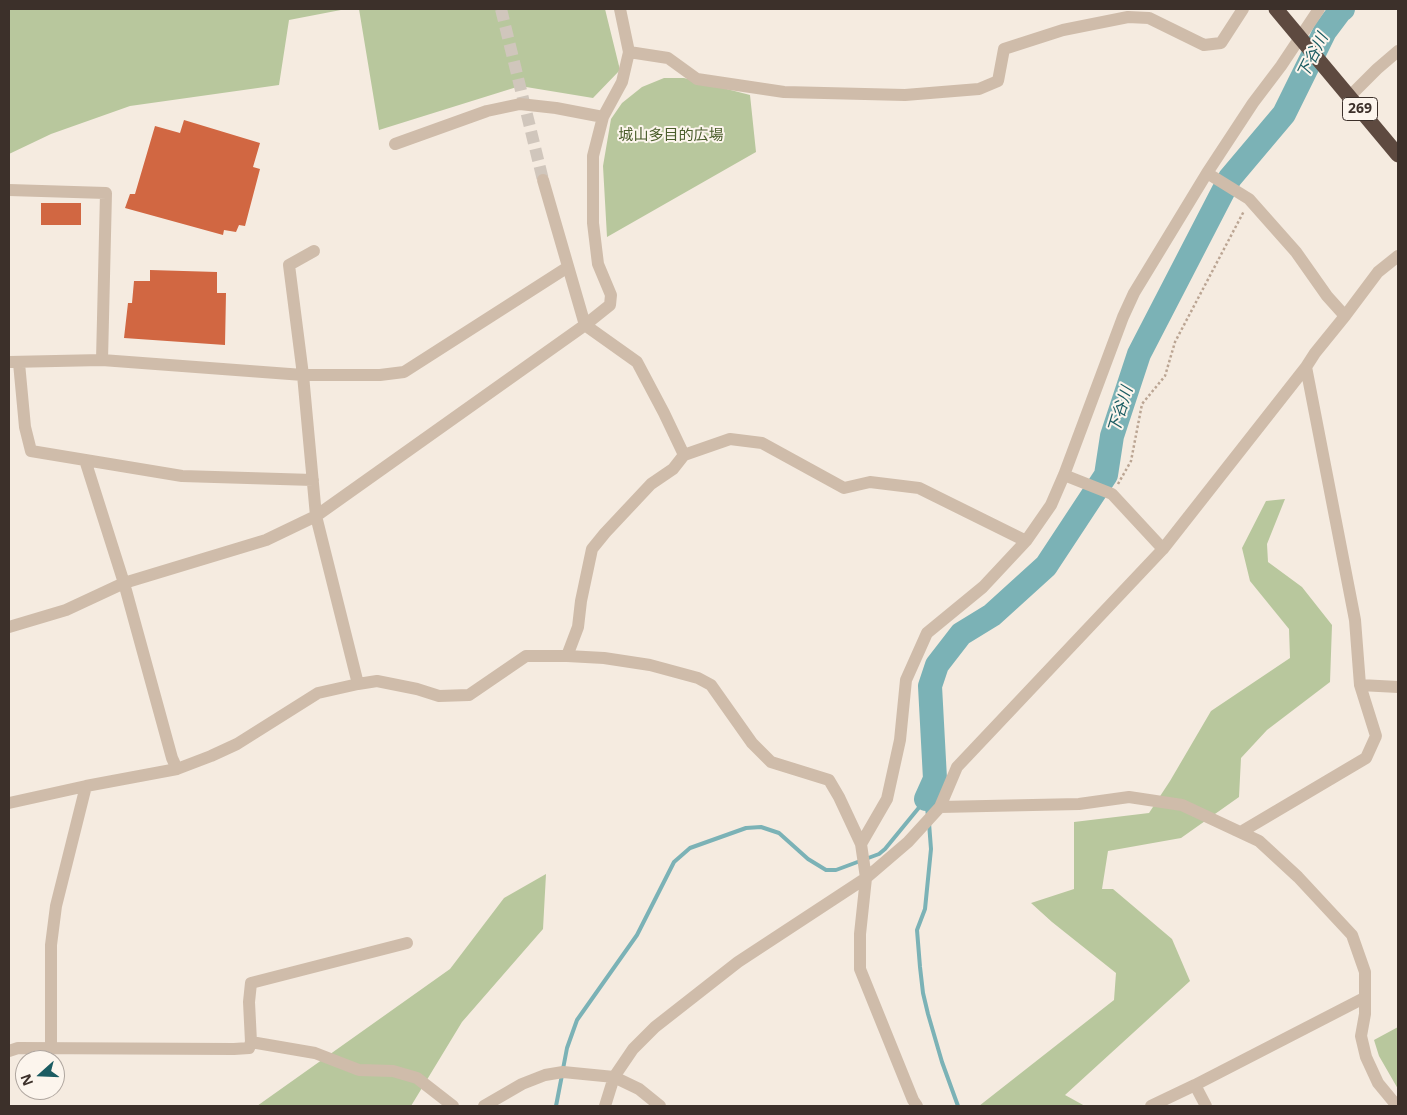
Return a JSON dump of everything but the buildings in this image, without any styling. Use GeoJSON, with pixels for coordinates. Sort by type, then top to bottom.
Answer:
{"type":"FeatureCollection","features":[{"type":"Feature","properties":{"kind":"highway","name":"269"},"geometry":{"type":"LineString","coordinates":[[1276,9],[1398,155]]}},
{"type":"Feature","properties":{"kind":"street"},"geometry":{"type":"LineString","coordinates":[[9,627],[66,610],[124,583],[266,540],[316,516],[585,325],[610,305],[611,295],[598,264],[593,223],[593,156],[603,117],[622,82],[628,52],[620,9]]}},
{"type":"Feature","properties":{"kind":"street"},"geometry":{"type":"LineString","coordinates":[[628,52],[668,58],[697,79],[784,92],[905,95],[979,89],[998,81],[1004,49],[1063,30],[1128,17],[1149,18],[1204,45],[1221,43],[1243,9]]}},
{"type":"Feature","properties":{"kind":"street"},"geometry":{"type":"LineString","coordinates":[[861,844],[887,799],[900,740],[906,680],[927,633],[983,586],[1026,541],[1051,505],[1134,293],[1207,173],[1253,103],[1303,40],[1319,9]]}},
{"type":"Feature","properties":{"kind":"street"},"geometry":{"type":"LineString","coordinates":[[1350,96],[1398,51]]}},
{"type":"Feature","properties":{"kind":"street"},"geometry":{"type":"LineString","coordinates":[[395,144],[487,111],[520,104],[556,108],[603,117]]}},
{"type":"Feature","properties":{"kind":"street"},"geometry":{"type":"LineString","coordinates":[[1207,173],[1249,199],[1296,252],[1327,296],[1345,316]]}},
{"type":"Feature","properties":{"kind":"street"},"geometry":{"type":"LineString","coordinates":[[543,180],[585,325],[637,362],[684,455]]}},
{"type":"Feature","properties":{"kind":"street"},"geometry":{"type":"LineString","coordinates":[[9,190],[106,193],[102,360]]}},
{"type":"Feature","properties":{"kind":"street"},"geometry":{"type":"LineString","coordinates":[[314,251],[289,265],[303,375],[316,516],[358,684]]}},
{"type":"Feature","properties":{"kind":"street"},"geometry":{"type":"LineString","coordinates":[[605,1106],[614,1078],[633,1050],[654,1027],[738,962],[866,878],[908,842],[940,807],[957,767],[1163,549],[1378,272],[1398,256]]}},
{"type":"Feature","properties":{"kind":"street"},"geometry":{"type":"LineString","coordinates":[[312,480],[182,476],[31,451],[14,362],[102,360],[303,375],[380,375],[404,372],[568,267]]}},
{"type":"Feature","properties":{"kind":"street"},"geometry":{"type":"LineString","coordinates":[[1241,832],[1366,758],[1376,736],[1360,685],[1355,620],[1306,367]]}},
{"type":"Feature","properties":{"kind":"street"},"geometry":{"type":"LineString","coordinates":[[567,656],[578,627],[581,601],[592,550],[604,533],[651,484],[673,469],[684,455],[730,439],[762,443],[844,488],[870,482],[919,488],[1026,541]]}},
{"type":"Feature","properties":{"kind":"street"},"geometry":{"type":"LineString","coordinates":[[85,460],[124,583],[172,758],[177,769]]}},
{"type":"Feature","properties":{"kind":"street"},"geometry":{"type":"LineString","coordinates":[[1064,475],[1112,494],[1163,549]]}},
{"type":"Feature","properties":{"kind":"street"},"geometry":{"type":"LineString","coordinates":[[9,804],[86,786],[177,769],[237,744],[318,694],[358,684],[377,681],[417,689],[439,696],[469,695],[526,656],[604,658],[650,665],[698,678],[711,685],[752,742],[771,762],[829,780],[839,796],[861,844],[866,878],[860,934],[860,970],[914,1104]]}},
{"type":"Feature","properties":{"kind":"street"},"geometry":{"type":"LineString","coordinates":[[1360,685],[1398,687]]}},
{"type":"Feature","properties":{"kind":"street"},"geometry":{"type":"LineString","coordinates":[[51,1048],[51,945],[56,906],[86,786]]}},
{"type":"Feature","properties":{"kind":"street"},"geometry":{"type":"LineString","coordinates":[[940,807],[1079,804],[1129,797],[1182,805],[1259,841],[1298,877],[1352,935],[1365,972],[1365,1014],[1361,1036],[1366,1057],[1378,1083],[1397,1106]]}},
{"type":"Feature","properties":{"kind":"street"},"geometry":{"type":"LineString","coordinates":[[9,1051],[18,1048],[250,1048],[252,1042],[249,1002],[251,983],[407,943]]}},
{"type":"Feature","properties":{"kind":"street"},"geometry":{"type":"LineString","coordinates":[[1151,1106],[1364,998]]}},
{"type":"Feature","properties":{"kind":"street"},"geometry":{"type":"LineString","coordinates":[[252,1042],[315,1053],[359,1070],[392,1071],[418,1078],[453,1106]]}},
{"type":"Feature","properties":{"kind":"street"},"geometry":{"type":"LineString","coordinates":[[484,1106],[522,1084],[545,1075],[563,1072],[614,1078],[639,1089],[660,1106]]}},
{"type":"Feature","properties":{"kind":"street"},"geometry":{"type":"LineString","coordinates":[[1195,1085],[1206,1106]]}},
{"type":"Feature","properties":{"kind":"path"},"geometry":{"type":"LineString","coordinates":[[1112,494],[1131,461],[1142,404],[1166,376],[1176,342],[1249,199]]}},
{"type":"Feature","properties":{"kind":"green space"},"geometry":{"type":"Polygon","coordinates":[[[9,9],[346,9],[289,20],[279,85],[130,106],[51,134],[9,154],[9,9]]]}},
{"type":"Feature","properties":{"kind":"green space"},"geometry":{"type":"Polygon","coordinates":[[[359,9],[605,9],[620,70],[593,98],[520,86],[379,130],[359,9]]]}},
{"type":"Feature","properties":{"kind":"green space","name":"城山多目的広場"},"geometry":{"type":"Polygon","coordinates":[[[664,78],[684,78],[750,95],[756,152],[607,237],[603,166],[611,119],[622,103],[642,87],[664,78]]]}},
{"type":"Feature","properties":{"kind":"green space"},"geometry":{"type":"Polygon","coordinates":[[[1285,499],[1267,544],[1268,562],[1302,587],[1332,625],[1330,682],[1267,730],[1241,758],[1239,797],[1181,838],[1108,851],[1102,889],[1113,889],[1172,939],[1190,981],[1065,1095],[1085,1106],[979,1106],[1114,1000],[1116,973],[1031,903],[1074,889],[1074,822],[1149,813],[1211,711],[1290,658],[1289,629],[1250,581],[1242,548],[1266,501],[1285,499]]]}},
{"type":"Feature","properties":{"kind":"green space"},"geometry":{"type":"Polygon","coordinates":[[[546,874],[543,929],[462,1022],[411,1106],[257,1106],[450,969],[504,898],[546,874]]]}},
{"type":"Feature","properties":{"kind":"green space"},"geometry":{"type":"Polygon","coordinates":[[[1398,1027],[1398,1089],[1379,1056],[1374,1040],[1398,1027]]]}},
{"type":"Feature","properties":{"kind":"waterway","name":"下谷川"},"geometry":{"type":"LineString","coordinates":[[926,799],[935,779],[930,686],[937,665],[961,634],[992,615],[1046,566],[1106,475],[1112,436],[1139,354],[1230,178],[1284,114],[1325,31],[1343,9]]}},
{"type":"Feature","properties":{"kind":"waterway"},"geometry":{"type":"LineString","coordinates":[[926,799],[928,816]]}},
{"type":"Feature","properties":{"kind":"waterway"},"geometry":{"type":"LineString","coordinates":[[563,1069],[567,1048],[577,1020],[637,935],[674,862],[690,848],[746,828],[761,827],[779,833],[808,859],[826,870],[836,870],[879,854],[926,799]]}},
{"type":"Feature","properties":{"kind":"waterway"},"geometry":{"type":"LineString","coordinates":[[929,823],[931,849],[925,909],[917,930],[920,967],[928,1014],[942,1062],[958,1106]]}},
{"type":"Feature","properties":{"kind":"waterway"},"geometry":{"type":"LineString","coordinates":[[556,1106],[562,1075]]}},
{"type":"Feature","properties":{"kind":"tunnel"},"geometry":{"type":"LineString","coordinates":[[501,9],[543,180]]}}]}
